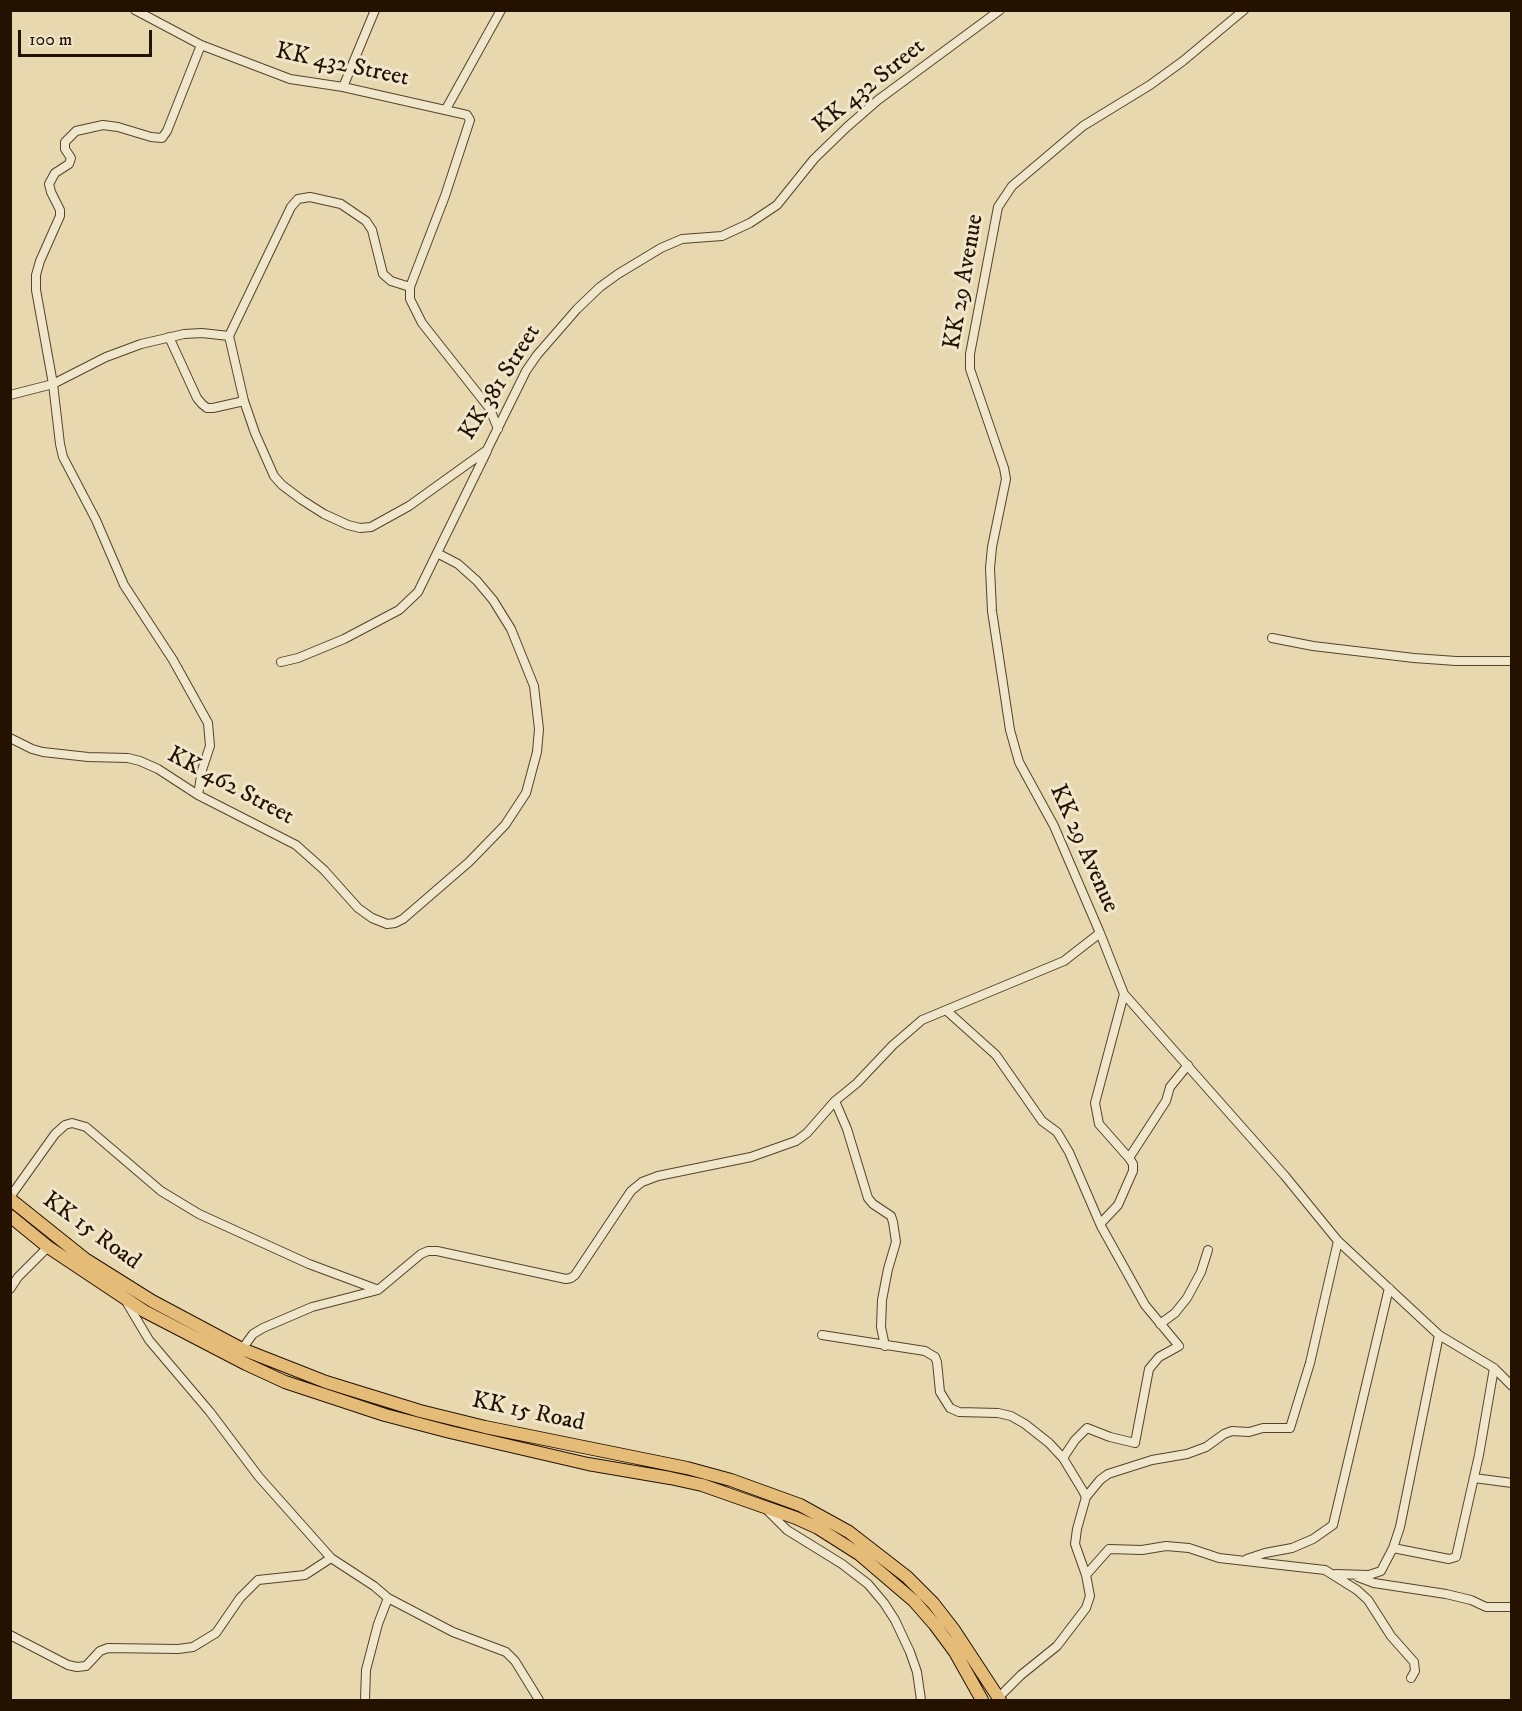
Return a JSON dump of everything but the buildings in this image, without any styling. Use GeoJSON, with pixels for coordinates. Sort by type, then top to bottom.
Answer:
{"type":"FeatureCollection","features":[{"type":"Feature","properties":{"kind":"highway","name":"KK 15 Road"},"geometry":{"type":"LineString","coordinates":[[10,1198],[86,1259],[152,1301],[242,1349],[326,1382],[420,1411],[687,1468],[731,1480],[800,1505],[849,1532],[907,1577],[933,1603],[954,1630],[1000,1699]]}},
{"type":"Feature","properties":{"kind":"highway","name":"KK 15 Road"},"geometry":{"type":"LineString","coordinates":[[10,1216],[48,1247],[125,1299],[266,1373],[317,1393],[385,1415],[588,1464],[702,1485],[818,1528],[859,1554],[891,1580],[935,1625],[955,1652],[982,1701]]}},
{"type":"Feature","properties":{"kind":"street","name":"KK 432 Street"},"geometry":{"type":"LineString","coordinates":[[135,10],[201,45],[290,79],[343,87],[467,115],[470,120],[445,196],[410,286]]}},
{"type":"Feature","properties":{"kind":"street"},"geometry":{"type":"LineString","coordinates":[[343,87],[375,10]]}},
{"type":"Feature","properties":{"kind":"street"},"geometry":{"type":"LineString","coordinates":[[447,109],[501,10]]}},
{"type":"Feature","properties":{"kind":"street","name":"KK 432 Street"},"geometry":{"type":"LineString","coordinates":[[777,205],[814,159],[847,127],[878,100],[1000,10]]}},
{"type":"Feature","properties":{"kind":"street","name":"KK 29 Avenue"},"geometry":{"type":"LineString","coordinates":[[242,1349],[253,1334],[263,1328],[312,1307],[378,1290],[421,1254],[428,1251],[566,1279],[571,1278],[631,1191],[642,1182],[658,1176],[751,1157],[788,1145],[807,1133],[836,1101],[922,1020],[1064,961],[1100,933],[1054,826],[1019,762],[1010,730],[992,611],[990,568],[1006,479],[970,369],[970,354],[998,207],[1012,186],[1083,126],[1183,62],[1244,10]]}},
{"type":"Feature","properties":{"kind":"street"},"geometry":{"type":"LineString","coordinates":[[198,795],[202,770],[210,746],[208,723],[173,660],[124,585],[96,520],[66,463],[60,444],[53,384],[39,313],[36,275],[60,216],[60,210],[49,184],[55,173],[69,164],[71,158],[65,149],[65,142],[76,131],[103,125],[118,127],[151,138],[162,138],[167,131],[201,45]]}},
{"type":"Feature","properties":{"kind":"street"},"geometry":{"type":"LineString","coordinates":[[10,395],[53,384],[106,357],[141,344],[168,337],[202,333],[229,336],[291,207],[298,199],[310,197],[341,204],[366,221],[372,231],[382,274],[391,281],[410,286],[410,298],[422,323],[490,410],[498,429]]}},
{"type":"Feature","properties":{"kind":"street","name":"KK 381 Street"},"geometry":{"type":"LineString","coordinates":[[229,336],[244,402],[269,466],[282,485],[324,514],[348,525],[360,528],[371,527],[390,518],[487,450],[526,371],[537,355],[577,309],[600,287],[661,248],[682,239],[722,236],[750,223],[777,205]]}},
{"type":"Feature","properties":{"kind":"street"},"geometry":{"type":"LineString","coordinates":[[168,337],[196,398],[202,404],[207,408],[213,408],[244,402]]}},
{"type":"Feature","properties":{"kind":"street"},"geometry":{"type":"LineString","coordinates":[[281,662],[344,639],[399,610],[418,592],[487,450]]}},
{"type":"Feature","properties":{"kind":"street","name":"KK 462 Street"},"geometry":{"type":"LineString","coordinates":[[10,738],[43,752],[140,761],[158,769],[198,795],[296,845],[324,870],[358,908],[372,918],[387,924],[395,923],[403,919],[469,862],[505,825],[526,793],[537,752],[539,729],[534,686],[511,629],[493,600],[477,581],[458,564],[437,553]]}},
{"type":"Feature","properties":{"kind":"street"},"geometry":{"type":"LineString","coordinates":[[1272,638],[1313,646],[1414,658],[1512,661]]}},
{"type":"Feature","properties":{"kind":"street"},"geometry":{"type":"LineString","coordinates":[[1100,933],[1124,994],[1285,1176],[1338,1241],[1439,1335],[1494,1368],[1512,1386]]}},
{"type":"Feature","properties":{"kind":"street"},"geometry":{"type":"LineString","coordinates":[[1101,1223],[1118,1205],[1133,1171],[1133,1164],[1129,1158],[1099,1124],[1095,1103],[1124,994]]}},
{"type":"Feature","properties":{"kind":"street"},"geometry":{"type":"LineString","coordinates":[[947,1011],[996,1055],[1042,1121],[1057,1132],[1069,1152],[1101,1223],[1145,1305],[1179,1346],[1159,1357],[1149,1369],[1135,1443],[1110,1437],[1088,1428],[1075,1440],[1064,1458]]}},
{"type":"Feature","properties":{"kind":"street"},"geometry":{"type":"LineString","coordinates":[[1129,1158],[1166,1101],[1170,1087],[1188,1065]]}},
{"type":"Feature","properties":{"kind":"street"},"geometry":{"type":"LineString","coordinates":[[836,1101],[868,1198],[891,1216],[893,1222],[896,1242],[882,1300],[881,1327],[885,1346]]}},
{"type":"Feature","properties":{"kind":"street"},"geometry":{"type":"LineString","coordinates":[[10,1198],[55,1134],[65,1125],[72,1123],[86,1127],[161,1191],[199,1214],[309,1264],[378,1290]]}},
{"type":"Feature","properties":{"kind":"street"},"geometry":{"type":"LineString","coordinates":[[1000,1699],[1022,1675],[1057,1646],[1086,1608],[1090,1596],[1075,1537],[1086,1497],[1100,1480],[1108,1474],[1152,1460],[1187,1454],[1206,1447],[1232,1431],[1249,1432],[1263,1428],[1290,1428],[1310,1363],[1338,1241]]}},
{"type":"Feature","properties":{"kind":"street"},"geometry":{"type":"LineString","coordinates":[[10,1289],[18,1277],[48,1247]]}},
{"type":"Feature","properties":{"kind":"street"},"geometry":{"type":"LineString","coordinates":[[1160,1324],[1175,1313],[1187,1298],[1201,1272],[1208,1251]]}},
{"type":"Feature","properties":{"kind":"street"},"geometry":{"type":"LineString","coordinates":[[1244,1560],[1292,1548],[1313,1539],[1333,1525],[1389,1288]]}},
{"type":"Feature","properties":{"kind":"street"},"geometry":{"type":"LineString","coordinates":[[125,1299],[149,1340],[210,1412],[259,1477],[331,1558],[388,1598],[453,1632],[506,1652],[515,1661],[539,1701]]}},
{"type":"Feature","properties":{"kind":"street"},"geometry":{"type":"LineString","coordinates":[[822,1335],[925,1351],[935,1357],[940,1392],[950,1408],[959,1412],[998,1413],[1011,1416],[1036,1431],[1064,1458],[1086,1497]]}},
{"type":"Feature","properties":{"kind":"street"},"geometry":{"type":"LineString","coordinates":[[1332,1574],[1354,1576],[1381,1571],[1393,1548],[1400,1527],[1439,1335]]}},
{"type":"Feature","properties":{"kind":"street"},"geometry":{"type":"LineString","coordinates":[[1393,1548],[1449,1559],[1456,1557],[1474,1478],[1494,1368]]}},
{"type":"Feature","properties":{"kind":"street"},"geometry":{"type":"LineString","coordinates":[[1474,1478],[1512,1483]]}},
{"type":"Feature","properties":{"kind":"street"},"geometry":{"type":"LineString","coordinates":[[765,1507],[788,1530],[842,1564],[868,1584],[884,1603],[900,1629],[910,1652],[917,1672],[921,1701]]}},
{"type":"Feature","properties":{"kind":"street"},"geometry":{"type":"LineString","coordinates":[[1086,1575],[1109,1549],[1142,1550],[1176,1546],[1219,1558],[1316,1568],[1332,1574],[1357,1590],[1373,1607],[1391,1636],[1414,1662],[1411,1678]]}},
{"type":"Feature","properties":{"kind":"street"},"geometry":{"type":"LineString","coordinates":[[10,1635],[68,1665],[77,1667],[86,1666],[100,1651],[108,1648],[178,1649],[193,1647],[216,1633],[240,1598],[258,1580],[305,1575],[331,1558]]}},
{"type":"Feature","properties":{"kind":"street"},"geometry":{"type":"LineString","coordinates":[[1354,1576],[1374,1583],[1463,1598],[1486,1606],[1512,1607]]}},
{"type":"Feature","properties":{"kind":"street"},"geometry":{"type":"LineString","coordinates":[[366,1701],[366,1670],[378,1624],[388,1598]]}}]}
